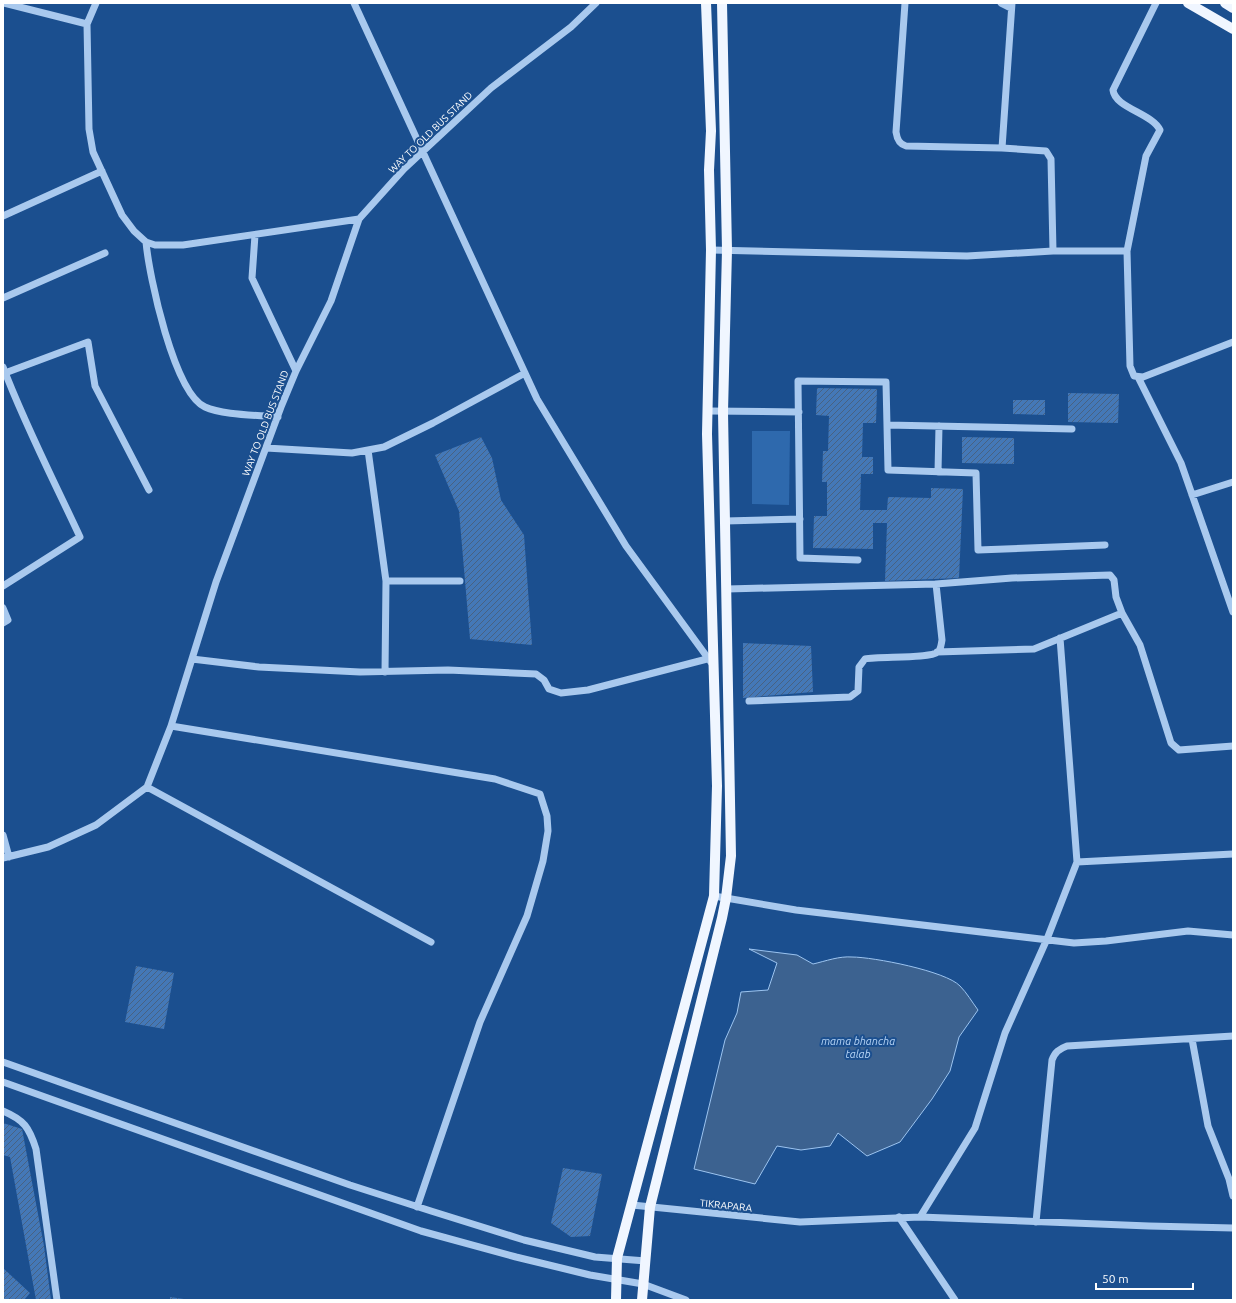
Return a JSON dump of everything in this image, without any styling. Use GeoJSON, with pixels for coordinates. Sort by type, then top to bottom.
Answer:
{"type":"FeatureCollection","features":[{"type":"Feature","properties":{"kind":"main road"},"geometry":{"type":"LineString","coordinates":[[616,1300],[617,1258],[714,896],[717,786],[710,662],[712,589],[707,434],[709,411],[711,250],[709,170],[711,131],[706,3]]}},
{"type":"Feature","properties":{"kind":"main road"},"geometry":{"type":"LineString","coordinates":[[642,1300],[650,1207],[726,898],[731,856],[723,412],[726,250],[722,3]]}},
{"type":"Feature","properties":{"kind":"main road"},"geometry":{"type":"LineString","coordinates":[[1188,3],[1233,29]]}},
{"type":"Feature","properties":{"kind":"main road"},"geometry":{"type":"LineString","coordinates":[[1225,3],[1233,8]]}},
{"type":"Feature","properties":{"kind":"street"},"geometry":{"type":"LineString","coordinates":[[4,3],[26,6],[87,24]]}},
{"type":"Feature","properties":{"kind":"street"},"geometry":{"type":"LineString","coordinates":[[96,3],[87,24],[89,129],[93,152],[122,215],[146,242],[155,246],[177,246],[359,220]]}},
{"type":"Feature","properties":{"kind":"street"},"geometry":{"type":"LineString","coordinates":[[192,660],[259,668],[360,672],[448,670],[536,674],[544,680],[549,689],[561,693],[588,690],[710,662],[626,546],[537,399],[354,3]]}},
{"type":"Feature","properties":{"kind":"street","name":"WAY TO OLD BUS STAND"},"geometry":{"type":"LineString","coordinates":[[147,787],[171,726],[216,582],[266,448],[296,371],[331,301],[359,220],[404,169],[491,88],[571,27],[596,3]]}},
{"type":"Feature","properties":{"kind":"street"},"geometry":{"type":"LineString","coordinates":[[905,3],[896,132],[897,139],[901,144],[906,146],[1002,148],[1046,151],[1050,154],[1051,159],[1053,251]]}},
{"type":"Feature","properties":{"kind":"street"},"geometry":{"type":"LineString","coordinates":[[1001,3],[1011,6],[1002,148]]}},
{"type":"Feature","properties":{"kind":"street"},"geometry":{"type":"LineString","coordinates":[[1156,3],[1113,90],[1116,99],[1155,122],[1160,130],[1146,156],[1127,251],[1128,354],[1132,372],[1134,376],[1143,377],[1233,342]]}},
{"type":"Feature","properties":{"kind":"street"},"geometry":{"type":"LineString","coordinates":[[3,216],[102,171]]}},
{"type":"Feature","properties":{"kind":"street"},"geometry":{"type":"LineString","coordinates":[[255,235],[252,278],[296,371]]}},
{"type":"Feature","properties":{"kind":"street"},"geometry":{"type":"LineString","coordinates":[[146,242],[151,281],[178,371],[198,403],[215,410],[278,417]]}},
{"type":"Feature","properties":{"kind":"street"},"geometry":{"type":"LineString","coordinates":[[711,250],[967,256],[1053,251],[1127,251]]}},
{"type":"Feature","properties":{"kind":"street"},"geometry":{"type":"LineString","coordinates":[[3,298],[106,253]]}},
{"type":"Feature","properties":{"kind":"street"},"geometry":{"type":"LineString","coordinates":[[3,586],[80,537],[16,401],[4,370],[88,342],[95,386],[148,490]]}},
{"type":"Feature","properties":{"kind":"street"},"geometry":{"type":"LineString","coordinates":[[266,448],[345,453],[384,447],[525,373]]}},
{"type":"Feature","properties":{"kind":"street"},"geometry":{"type":"LineString","coordinates":[[1138,377],[1181,463],[1233,612]]}},
{"type":"Feature","properties":{"kind":"street"},"geometry":{"type":"LineString","coordinates":[[858,560],[800,558],[798,381],[886,382],[888,470],[976,473],[978,550],[1104,546]]}},
{"type":"Feature","properties":{"kind":"street"},"geometry":{"type":"LineString","coordinates":[[709,411],[798,412]]}},
{"type":"Feature","properties":{"kind":"street"},"geometry":{"type":"LineString","coordinates":[[887,425],[1072,429]]}},
{"type":"Feature","properties":{"kind":"street"},"geometry":{"type":"LineString","coordinates":[[938,426],[938,472]]}},
{"type":"Feature","properties":{"kind":"street"},"geometry":{"type":"LineString","coordinates":[[368,450],[386,581],[385,672]]}},
{"type":"Feature","properties":{"kind":"street"},"geometry":{"type":"LineString","coordinates":[[1192,495],[1233,482]]}},
{"type":"Feature","properties":{"kind":"street"},"geometry":{"type":"LineString","coordinates":[[725,521],[800,519]]}},
{"type":"Feature","properties":{"kind":"street"},"geometry":{"type":"LineString","coordinates":[[727,589],[936,584],[1012,578],[1110,575],[1114,580],[1116,597],[1122,613],[1140,644],[1168,734],[1174,747],[1179,750],[1233,746]]}},
{"type":"Feature","properties":{"kind":"street"},"geometry":{"type":"LineString","coordinates":[[386,581],[460,581]]}},
{"type":"Feature","properties":{"kind":"street"},"geometry":{"type":"LineString","coordinates":[[936,584],[942,640],[941,648],[937,652]]}},
{"type":"Feature","properties":{"kind":"street"},"geometry":{"type":"LineString","coordinates":[[3,608],[8,620],[3,623]]}},
{"type":"Feature","properties":{"kind":"street"},"geometry":{"type":"LineString","coordinates":[[749,701],[850,697],[858,691],[859,667],[864,659],[924,656],[937,652],[1034,649],[1122,613]]}},
{"type":"Feature","properties":{"kind":"street"},"geometry":{"type":"LineString","coordinates":[[920,1217],[974,1128],[1005,1033],[1047,939],[1077,862],[1060,638]]}},
{"type":"Feature","properties":{"kind":"street"},"geometry":{"type":"LineString","coordinates":[[171,726],[495,779],[540,794],[547,816],[548,831],[543,861],[527,916],[480,1022],[417,1207]]}},
{"type":"Feature","properties":{"kind":"street"},"geometry":{"type":"LineString","coordinates":[[3,835],[6,858],[48,847],[96,825],[147,787],[431,942]]}},
{"type":"Feature","properties":{"kind":"street"},"geometry":{"type":"LineString","coordinates":[[1077,862],[1233,854]]}},
{"type":"Feature","properties":{"kind":"street"},"geometry":{"type":"LineString","coordinates":[[714,896],[796,910],[889,923],[1074,943],[1188,931],[1233,935]]}},
{"type":"Feature","properties":{"kind":"street"},"geometry":{"type":"LineString","coordinates":[[1036,1222],[1054,1054],[1059,1049],[1067,1046],[1233,1036]]}},
{"type":"Feature","properties":{"kind":"street"},"geometry":{"type":"LineString","coordinates":[[1192,1038],[1208,1126],[1229,1179],[1233,1196]]}},
{"type":"Feature","properties":{"kind":"street"},"geometry":{"type":"LineString","coordinates":[[3,1062],[350,1185],[417,1207],[524,1240],[595,1256],[646,1261]]}},
{"type":"Feature","properties":{"kind":"street"},"geometry":{"type":"LineString","coordinates":[[3,1082],[421,1231],[516,1257],[643,1284],[686,1300]]}},
{"type":"Feature","properties":{"kind":"street"},"geometry":{"type":"LineString","coordinates":[[3,1111],[24,1122],[32,1134],[36,1148],[57,1300]]}},
{"type":"Feature","properties":{"kind":"street","name":"TIKRAPARA"},"geometry":{"type":"LineString","coordinates":[[632,1205],[800,1222],[920,1217],[1233,1228]]}},
{"type":"Feature","properties":{"kind":"street"},"geometry":{"type":"LineString","coordinates":[[899,1217],[955,1300]]}},
{"type":"Feature","properties":{"kind":"shaded area"},"geometry":{"type":"Polygon","coordinates":[[[752,431],[790,431],[789,505],[752,504],[752,431]]]}},
{"type":"Feature","properties":{"kind":"water","name":"mama bhancha talab"},"geometry":{"type":"Polygon","coordinates":[[[749,949],[797,955],[813,964],[847,957],[876,959],[892,962],[940,975],[952,980],[965,992],[978,1010],[959,1037],[950,1071],[932,1099],[900,1142],[867,1156],[838,1133],[830,1146],[801,1150],[777,1146],[755,1184],[694,1169],[725,1040],[737,1013],[741,992],[768,990],[777,963],[749,949]]]}},
{"type":"Feature","properties":{"kind":"building"},"geometry":{"type":"Polygon","coordinates":[[[817,388],[877,389],[876,423],[863,423],[862,457],[873,457],[873,474],[861,474],[860,510],[887,510],[888,497],[931,498],[931,488],[963,489],[959,578],[885,581],[887,523],[873,523],[873,549],[813,548],[814,516],[827,516],[827,482],[822,482],[823,451],[828,451],[829,416],[816,415],[817,388]]]}},
{"type":"Feature","properties":{"kind":"building"},"geometry":{"type":"Polygon","coordinates":[[[1068,393],[1119,394],[1118,423],[1068,422],[1068,393]]]}},
{"type":"Feature","properties":{"kind":"building"},"geometry":{"type":"Polygon","coordinates":[[[1013,400],[1045,400],[1045,415],[1013,414],[1013,400]]]}},
{"type":"Feature","properties":{"kind":"building"},"geometry":{"type":"Polygon","coordinates":[[[481,437],[492,458],[501,500],[524,535],[532,645],[470,639],[459,511],[435,455],[481,437]]]}},
{"type":"Feature","properties":{"kind":"building"},"geometry":{"type":"Polygon","coordinates":[[[962,437],[1014,438],[1014,464],[962,463],[962,437]]]}},
{"type":"Feature","properties":{"kind":"building"},"geometry":{"type":"Polygon","coordinates":[[[743,643],[811,646],[813,692],[743,698],[743,643]]]}},
{"type":"Feature","properties":{"kind":"building"},"geometry":{"type":"Polygon","coordinates":[[[136,966],[174,973],[164,1029],[125,1022],[136,966]]]}},
{"type":"Feature","properties":{"kind":"building"},"geometry":{"type":"Polygon","coordinates":[[[3,1123],[22,1129],[44,1246],[51,1300],[36,1300],[10,1157],[3,1155],[3,1123]]]}},
{"type":"Feature","properties":{"kind":"building"},"geometry":{"type":"Polygon","coordinates":[[[563,1168],[602,1174],[590,1236],[571,1237],[551,1223],[563,1168]]]}},
{"type":"Feature","properties":{"kind":"building"},"geometry":{"type":"Polygon","coordinates":[[[3,1268],[30,1293],[24,1300],[3,1300],[3,1268]]]}},
{"type":"Feature","properties":{"kind":"building"},"geometry":{"type":"Polygon","coordinates":[[[170,1297],[184,1299],[184,1300],[170,1300],[170,1297]]]}}]}
